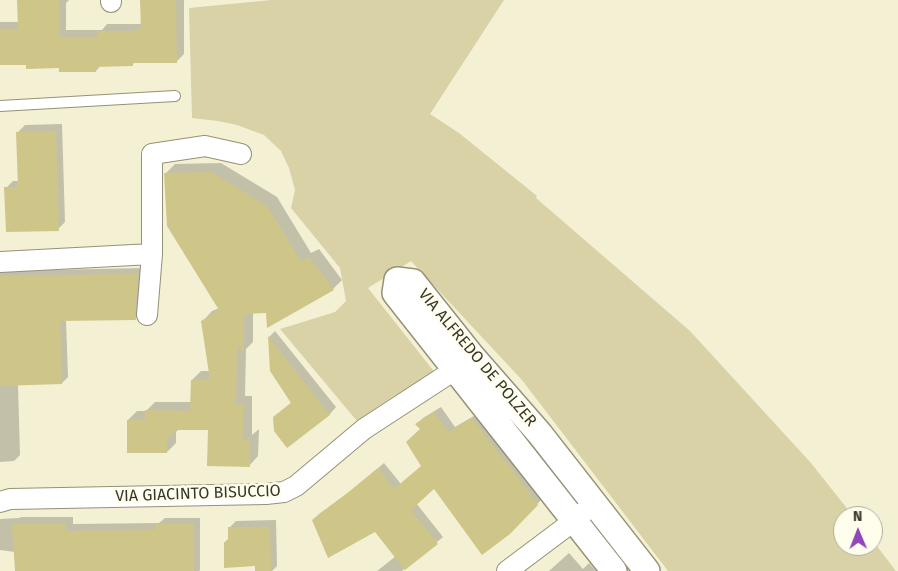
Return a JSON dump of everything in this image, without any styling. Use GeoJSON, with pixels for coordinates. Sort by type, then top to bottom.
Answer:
{"type":"FeatureCollection","features":[{"type":"Feature","properties":{"kind":"street"},"geometry":{"type":"LineString","coordinates":[[147,316],[152,254],[152,154],[205,146],[241,154]]}},
{"type":"Feature","properties":{"kind":"street"},"geometry":{"type":"LineString","coordinates":[[0,262],[152,254]]}},
{"type":"Feature","properties":{"kind":"street","name":"VIA GIACINTO BISUCCIO"},"geometry":{"type":"LineString","coordinates":[[0,502],[10,500],[284,492],[296,486],[364,429],[463,362]]}},
{"type":"Feature","properties":{"kind":"street","name":"VIA ALFREDO DE POLZER"},"geometry":{"type":"LineString","coordinates":[[463,362],[540,434],[647,571]]}},
{"type":"Feature","properties":{"kind":"street","name":"VIA ALFREDO DE POLZER"},"geometry":{"type":"LineString","coordinates":[[463,362],[575,520],[614,571]]}},
{"type":"Feature","properties":{"kind":"street"},"geometry":{"type":"LineString","coordinates":[[508,571],[575,520],[594,503]]}},
{"type":"Feature","properties":{"kind":"lane"},"geometry":{"type":"LineString","coordinates":[[0,106],[175,96]]}},
{"type":"Feature","properties":{"kind":"shaded area"},"geometry":{"type":"Polygon","coordinates":[[[271,0],[504,0],[430,114],[459,133],[537,196],[536,198],[690,331],[811,463],[845,506],[833,506],[833,556],[883,556],[883,554],[896,571],[668,571],[522,380],[411,261],[368,288],[436,374],[394,396],[357,421],[280,329],[335,312],[346,301],[340,268],[291,208],[295,190],[289,168],[281,151],[264,135],[237,125],[192,118],[189,8],[271,0]]]}},
{"type":"Feature","properties":{"kind":"building"},"geometry":{"type":"Polygon","coordinates":[[[17,0],[59,0],[60,37],[98,37],[98,31],[133,31],[133,29],[141,29],[140,0],[176,0],[177,63],[133,63],[133,66],[96,67],[96,72],[59,72],[59,68],[26,69],[26,65],[0,65],[0,29],[18,29],[17,0]]]}},
{"type":"Feature","properties":{"kind":"building"},"geometry":{"type":"Polygon","coordinates":[[[56,131],[59,231],[6,232],[4,187],[18,187],[16,132],[56,131]]]}},
{"type":"Feature","properties":{"kind":"building"},"geometry":{"type":"Polygon","coordinates":[[[211,172],[267,206],[301,261],[309,257],[334,290],[267,328],[266,313],[244,314],[244,353],[237,344],[236,405],[243,404],[243,443],[250,437],[250,467],[207,466],[208,430],[174,430],[174,435],[167,436],[167,453],[127,453],[127,420],[145,420],[145,410],[190,411],[191,380],[210,380],[201,321],[219,310],[167,226],[164,173],[211,172]]]}},
{"type":"Feature","properties":{"kind":"building"},"geometry":{"type":"Polygon","coordinates":[[[138,274],[136,320],[60,321],[62,384],[0,386],[0,276],[138,274]]]}},
{"type":"Feature","properties":{"kind":"building"},"geometry":{"type":"Polygon","coordinates":[[[268,336],[330,415],[287,448],[274,431],[273,417],[291,403],[270,371],[268,336]]]}},
{"type":"Feature","properties":{"kind":"building"},"geometry":{"type":"Polygon","coordinates":[[[434,412],[448,432],[472,418],[538,505],[510,534],[482,555],[434,489],[411,510],[438,544],[405,570],[375,532],[328,558],[312,520],[378,468],[394,489],[421,466],[406,442],[420,429],[415,424],[434,412]]]}},
{"type":"Feature","properties":{"kind":"building"},"geometry":{"type":"Polygon","coordinates":[[[12,524],[66,524],[66,531],[156,530],[156,524],[194,524],[194,571],[15,571],[12,524]]]}},
{"type":"Feature","properties":{"kind":"building"},"geometry":{"type":"Polygon","coordinates":[[[228,527],[270,527],[271,571],[255,571],[255,566],[224,568],[224,542],[228,542],[228,527]]]}}]}
